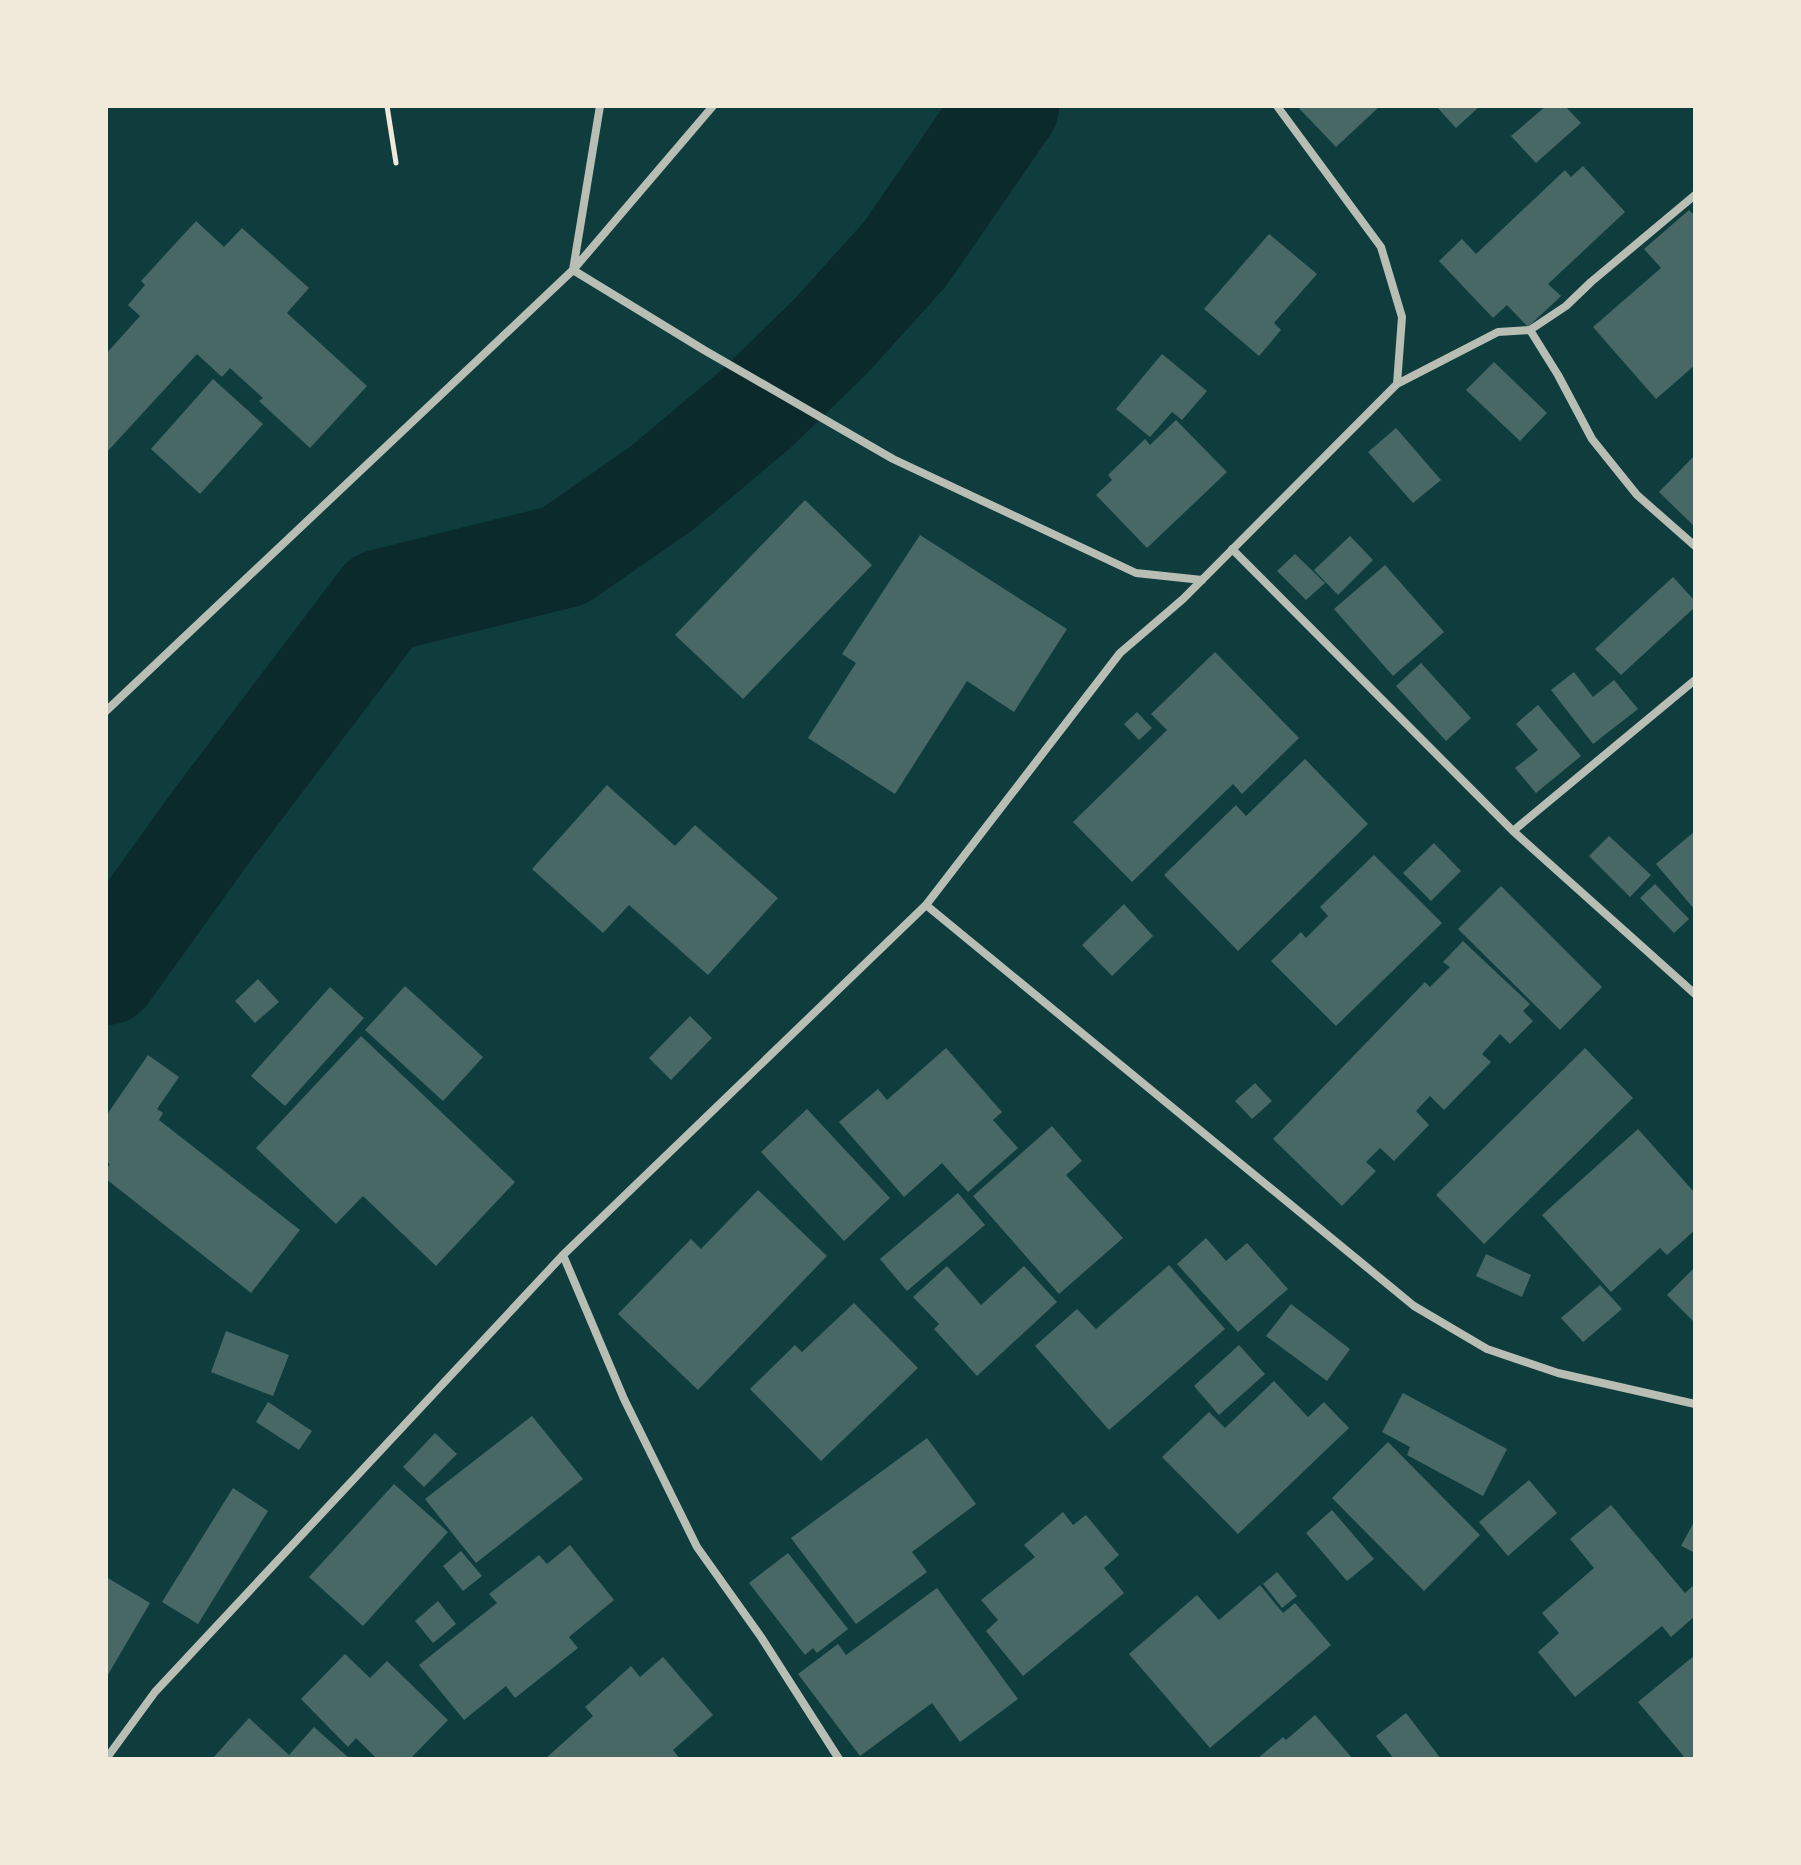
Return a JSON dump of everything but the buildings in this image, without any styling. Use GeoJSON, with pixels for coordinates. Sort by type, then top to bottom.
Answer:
{"type":"FeatureCollection","features":[{"type":"Feature","properties":{"kind":"street"},"geometry":{"type":"LineString","coordinates":[[573,270],[600,106]]}},
{"type":"Feature","properties":{"kind":"street"},"geometry":{"type":"LineString","coordinates":[[106,711],[573,270],[713,106]]}},
{"type":"Feature","properties":{"kind":"street"},"geometry":{"type":"LineString","coordinates":[[1277,106],[1381,247],[1402,317],[1397,384]]}},
{"type":"Feature","properties":{"kind":"street"},"geometry":{"type":"LineString","coordinates":[[106,1759],[155,1692],[563,1255],[926,905],[1120,653],[1202,580],[1397,384],[1498,332],[1530,330],[1566,306],[1695,195]]}},
{"type":"Feature","properties":{"kind":"street"},"geometry":{"type":"LineString","coordinates":[[573,270],[893,459],[1136,573],[1202,580]]}},
{"type":"Feature","properties":{"kind":"street"},"geometry":{"type":"LineString","coordinates":[[1530,330],[1592,439],[1637,495],[1695,546]]}},
{"type":"Feature","properties":{"kind":"street"},"geometry":{"type":"LineString","coordinates":[[1232,549],[1513,831],[1695,994]]}},
{"type":"Feature","properties":{"kind":"street"},"geometry":{"type":"LineString","coordinates":[[1513,831],[1695,680]]}},
{"type":"Feature","properties":{"kind":"street"},"geometry":{"type":"LineString","coordinates":[[926,905],[1414,1306],[1501,1354],[1558,1373],[1695,1404]]}},
{"type":"Feature","properties":{"kind":"street"},"geometry":{"type":"LineString","coordinates":[[563,1255],[624,1399],[697,1547],[761,1637],[839,1759]]}},
{"type":"Feature","properties":{"kind":"path"},"geometry":{"type":"LineString","coordinates":[[387,106],[396,163]]}},
{"type":"Feature","properties":{"kind":"waterway"},"geometry":{"type":"LineString","coordinates":[[106,973],[213,824],[382,601],[564,556],[662,488],[757,408],[831,336],[905,254],[1007,106]]}}]}
